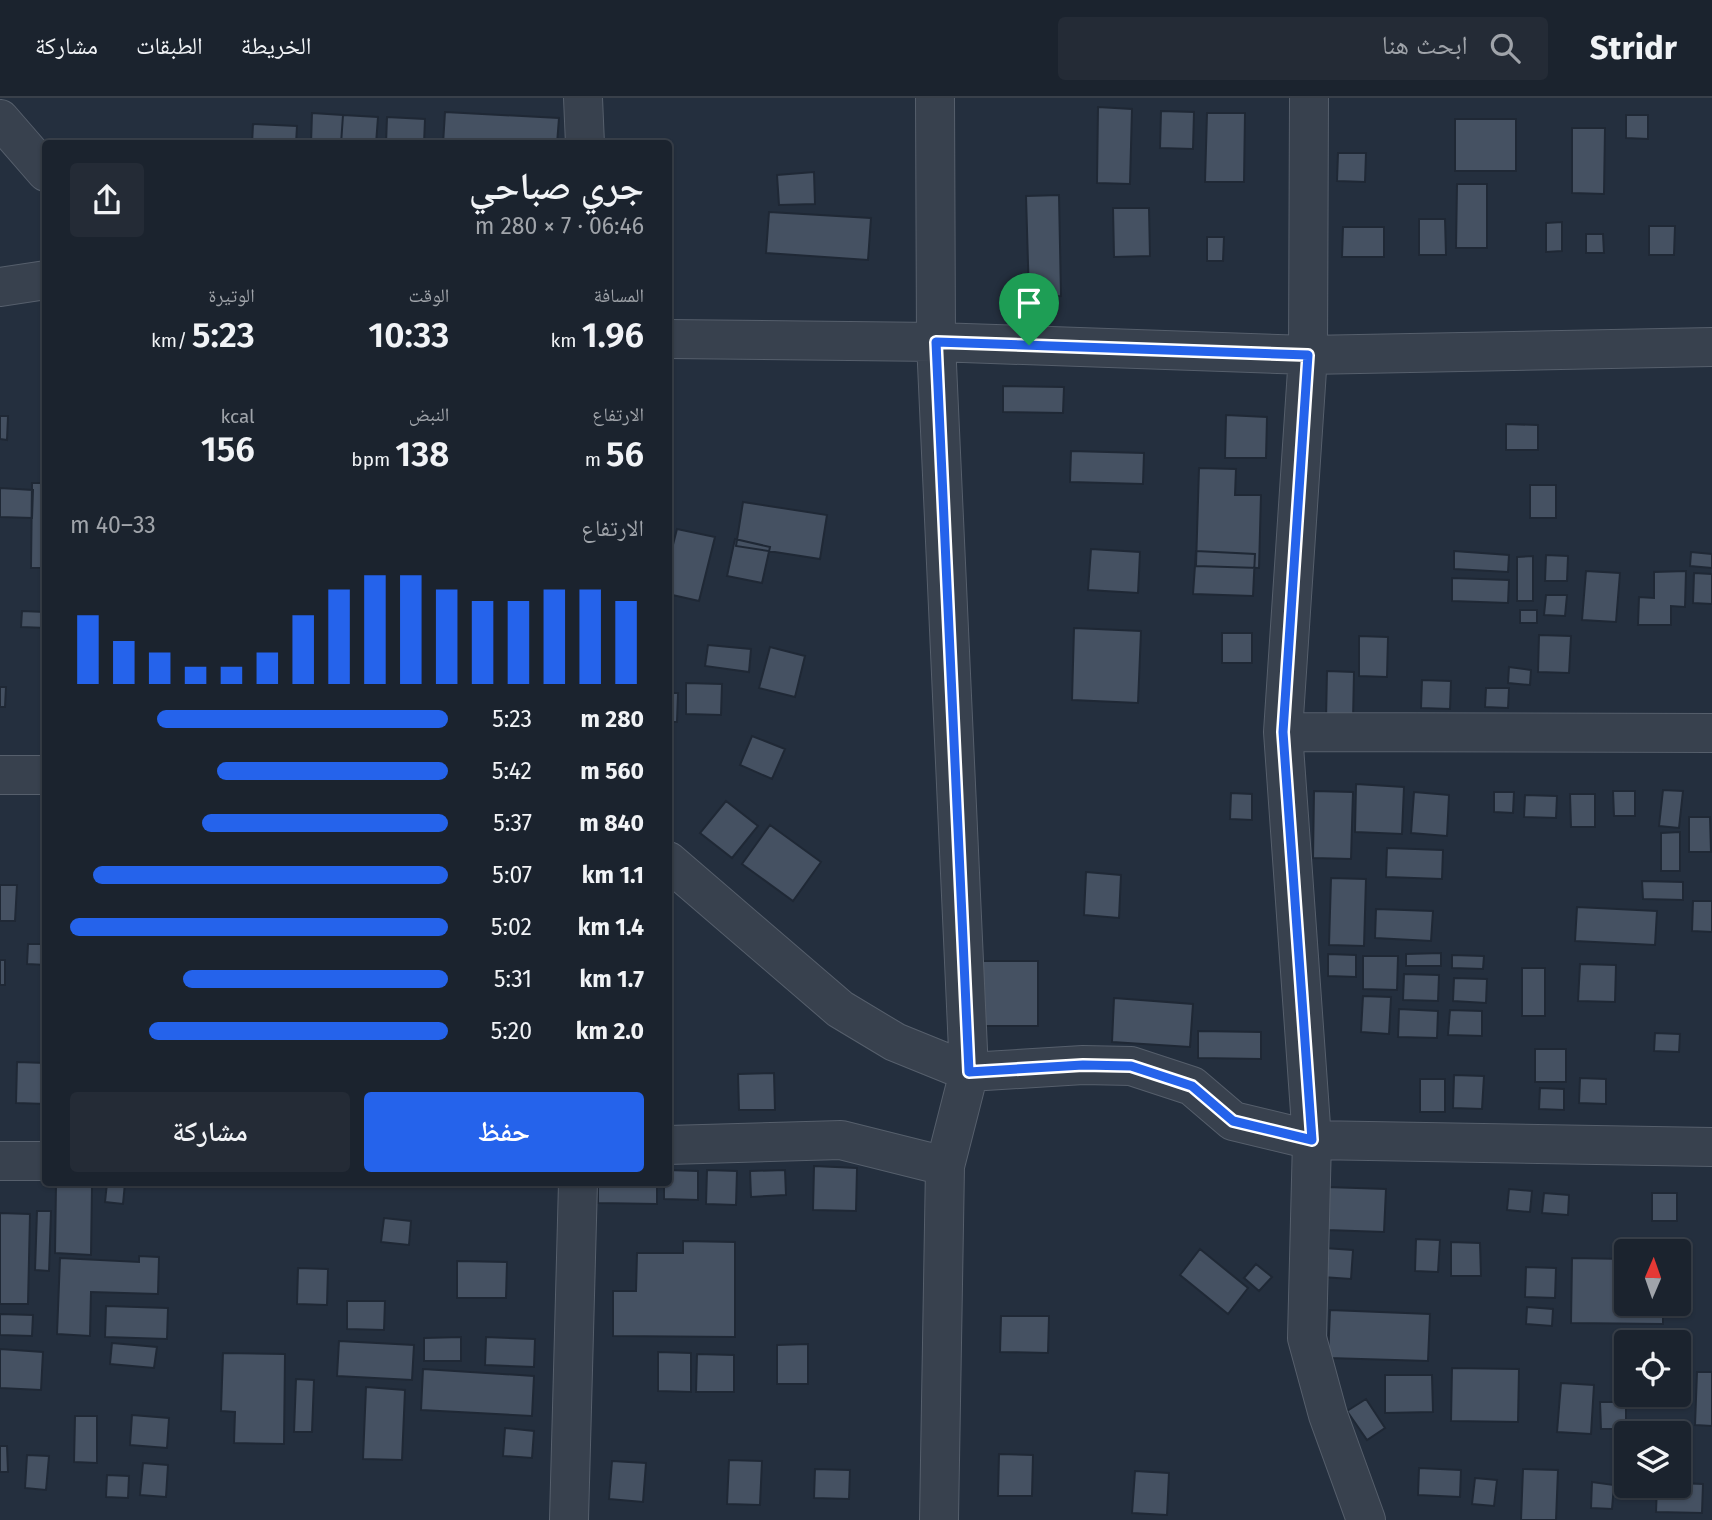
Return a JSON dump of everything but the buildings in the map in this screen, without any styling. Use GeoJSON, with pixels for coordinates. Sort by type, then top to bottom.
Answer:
{"type":"FeatureCollection","features":[{"type":"Feature","properties":{"kind":"street"},"geometry":{"type":"LineString","coordinates":[[583,98],[584,140]]}},
{"type":"Feature","properties":{"kind":"street"},"geometry":{"type":"LineString","coordinates":[[935,98],[936,342],[969,1072],[945,1166],[939,1520]]}},
{"type":"Feature","properties":{"kind":"street"},"geometry":{"type":"LineString","coordinates":[[1309,98],[1308,355],[1283,732],[1312,1140],[1307,1338],[1328,1415],[1366,1520]]}},
{"type":"Feature","properties":{"kind":"street"},"geometry":{"type":"LineString","coordinates":[[0,120],[42,167]]}},
{"type":"Feature","properties":{"kind":"street"},"geometry":{"type":"LineString","coordinates":[[0,287],[42,281]]}},
{"type":"Feature","properties":{"kind":"street"},"geometry":{"type":"LineString","coordinates":[[672,340],[936,342],[1308,355],[1712,347]]}},
{"type":"Feature","properties":{"kind":"street"},"geometry":{"type":"LineString","coordinates":[[1283,732],[1712,733]]}},
{"type":"Feature","properties":{"kind":"street"},"geometry":{"type":"LineString","coordinates":[[0,775],[42,775]]}},
{"type":"Feature","properties":{"kind":"street"},"geometry":{"type":"LineString","coordinates":[[672,864],[840,1009],[895,1042],[969,1072],[1083,1065],[1131,1066],[1192,1086],[1233,1121],[1312,1140],[1712,1147]]}},
{"type":"Feature","properties":{"kind":"street"},"geometry":{"type":"LineString","coordinates":[[672,1144],[841,1140],[945,1166]]}},
{"type":"Feature","properties":{"kind":"street"},"geometry":{"type":"LineString","coordinates":[[0,1161],[42,1161]]}},
{"type":"Feature","properties":{"kind":"street"},"geometry":{"type":"LineString","coordinates":[[569,1520],[578,1186]]}},
{"type":"Feature","properties":{"kind":"route"},"geometry":{"type":"LineString","coordinates":[[936,342],[1029,345],[1308,355],[1283,732],[1312,1140],[1233,1121],[1192,1086],[1131,1066],[1083,1065],[969,1072],[936,342]]}}]}
